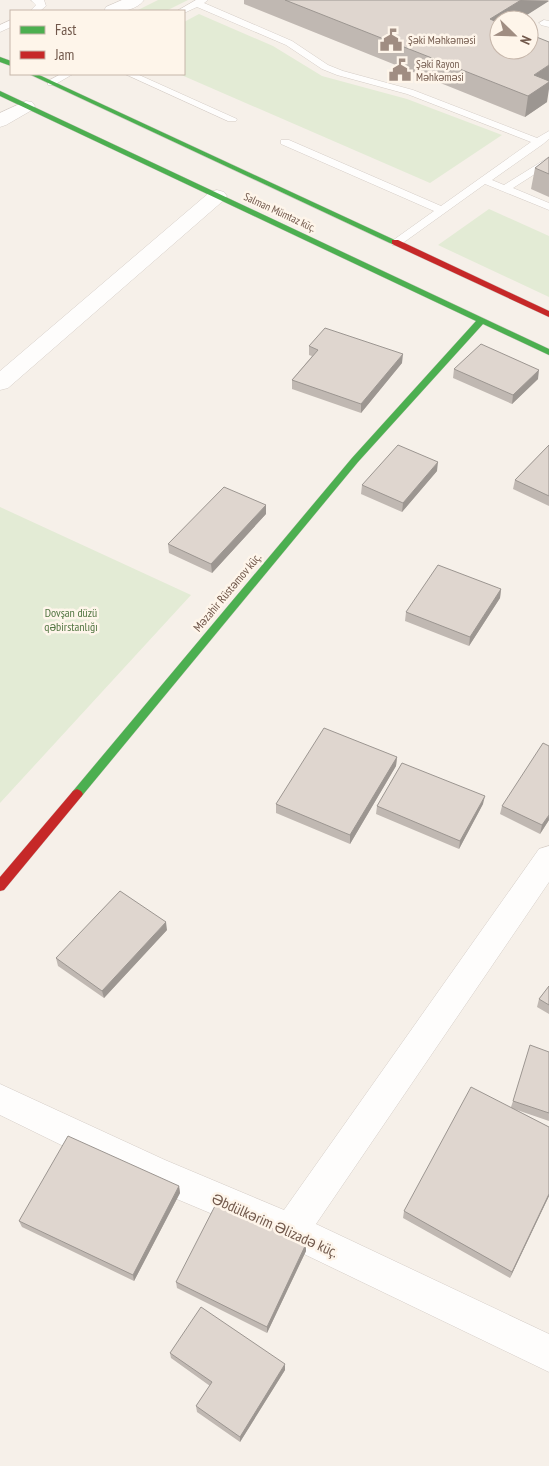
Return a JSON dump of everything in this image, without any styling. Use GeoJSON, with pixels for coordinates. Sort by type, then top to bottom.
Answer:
{"type":"FeatureCollection","features":[{"type":"Feature","properties":{"kind":"main road"},"geometry":{"type":"LineString","coordinates":[[34,75],[396,243],[408,252],[549,314]]}},
{"type":"Feature","properties":{"kind":"main road","name":"Salman Mümtaz küç."},"geometry":{"type":"LineString","coordinates":[[0,93],[217,196],[383,269],[549,352]]}},
{"type":"Feature","properties":{"kind":"main road","name":"Məzahir Rüstəmov küç."},"geometry":{"type":"LineString","coordinates":[[0,886],[355,460],[482,320]]}},
{"type":"Feature","properties":{"kind":"street"},"geometry":{"type":"LineString","coordinates":[[114,10],[136,0]]}},
{"type":"Feature","properties":{"kind":"street"},"geometry":{"type":"LineString","coordinates":[[0,121],[26,106]]}},
{"type":"Feature","properties":{"kind":"street"},"geometry":{"type":"LineString","coordinates":[[0,383],[217,196]]}},
{"type":"Feature","properties":{"kind":"street"},"geometry":{"type":"LineString","coordinates":[[291,1230],[549,858]]}},
{"type":"Feature","properties":{"kind":"street","name":"Əbdülkərim Əlizadə küç."},"geometry":{"type":"LineString","coordinates":[[0,1099],[154,1172],[291,1230],[518,1337],[549,1354]]}},
{"type":"Feature","properties":{"kind":"lane"},"geometry":{"type":"LineString","coordinates":[[36,0],[42,2],[42,6],[36,10]]}},
{"type":"Feature","properties":{"kind":"lane"},"geometry":{"type":"LineString","coordinates":[[184,10],[199,2],[289,43],[325,67],[340,73],[410,92],[538,142]]}},
{"type":"Feature","properties":{"kind":"lane"},"geometry":{"type":"LineString","coordinates":[[51,83],[66,75]]}},
{"type":"Feature","properties":{"kind":"lane"},"geometry":{"type":"LineString","coordinates":[[132,75],[232,119]]}},
{"type":"Feature","properties":{"kind":"lane"},"geometry":{"type":"LineString","coordinates":[[396,243],[549,134]]}},
{"type":"Feature","properties":{"kind":"lane"},"geometry":{"type":"LineString","coordinates":[[284,142],[443,211]]}},
{"type":"Feature","properties":{"kind":"lane"},"geometry":{"type":"LineString","coordinates":[[506,188],[549,160]]}},
{"type":"Feature","properties":{"kind":"lane"},"geometry":{"type":"LineString","coordinates":[[484,180],[549,207]]}},
{"type":"Feature","properties":{"kind":"green space"},"geometry":{"type":"Polygon","coordinates":[[[158,0],[188,0],[168,10],[138,10],[158,0]]]}},
{"type":"Feature","properties":{"kind":"green space"},"geometry":{"type":"Polygon","coordinates":[[[199,14],[273,46],[322,76],[407,99],[502,135],[430,183],[181,75],[185,75],[185,21],[199,14]]]}},
{"type":"Feature","properties":{"kind":"green space"},"geometry":{"type":"Polygon","coordinates":[[[489,209],[549,236],[549,297],[438,245],[489,209]]]}},
{"type":"Feature","properties":{"kind":"green space","name":"Dovşan düzü qəbirstanlığı"},"geometry":{"type":"Polygon","coordinates":[[[0,507],[191,595],[0,803],[0,507]]]}},
{"type":"Feature","properties":{"kind":"building"},"geometry":{"type":"Polygon","coordinates":[[[285,0],[521,0],[505,10],[489,10],[489,60],[539,60],[539,38],[549,42],[549,65],[534,75],[549,82],[528,96],[285,0]]]}},
{"type":"Feature","properties":{"kind":"building"},"geometry":{"type":"Polygon","coordinates":[[[549,157],[549,174],[535,168],[549,157]]]}},
{"type":"Feature","properties":{"kind":"building"},"geometry":{"type":"Polygon","coordinates":[[[325,328],[403,354],[361,404],[292,380],[318,350],[309,346],[325,328]]]}},
{"type":"Feature","properties":{"kind":"building"},"geometry":{"type":"Polygon","coordinates":[[[481,344],[539,370],[513,395],[454,369],[481,344]]]}},
{"type":"Feature","properties":{"kind":"building"},"geometry":{"type":"Polygon","coordinates":[[[398,445],[438,462],[403,503],[362,485],[398,445]]]}},
{"type":"Feature","properties":{"kind":"building"},"geometry":{"type":"Polygon","coordinates":[[[549,445],[549,496],[515,480],[549,445]]]}},
{"type":"Feature","properties":{"kind":"building"},"geometry":{"type":"Polygon","coordinates":[[[224,487],[266,505],[211,564],[168,544],[224,487]]]}},
{"type":"Feature","properties":{"kind":"building"},"geometry":{"type":"Polygon","coordinates":[[[438,565],[501,589],[470,637],[406,612],[438,565]]]}},
{"type":"Feature","properties":{"kind":"building"},"geometry":{"type":"Polygon","coordinates":[[[324,728],[397,757],[350,835],[276,804],[324,728]]]}},
{"type":"Feature","properties":{"kind":"building"},"geometry":{"type":"Polygon","coordinates":[[[543,743],[549,746],[549,815],[542,825],[502,806],[543,743]]]}},
{"type":"Feature","properties":{"kind":"building"},"geometry":{"type":"Polygon","coordinates":[[[402,763],[485,796],[460,841],[377,806],[402,763]]]}},
{"type":"Feature","properties":{"kind":"building"},"geometry":{"type":"Polygon","coordinates":[[[120,891],[166,922],[102,991],[56,958],[120,891]]]}},
{"type":"Feature","properties":{"kind":"building"},"geometry":{"type":"Polygon","coordinates":[[[549,986],[549,1005],[539,999],[549,986]]]}},
{"type":"Feature","properties":{"kind":"building"},"geometry":{"type":"Polygon","coordinates":[[[530,1045],[549,1052],[549,1113],[513,1101],[530,1045]]]}},
{"type":"Feature","properties":{"kind":"building"},"geometry":{"type":"Polygon","coordinates":[[[471,1087],[549,1127],[549,1194],[512,1272],[404,1211],[471,1087]]]}},
{"type":"Feature","properties":{"kind":"building"},"geometry":{"type":"Polygon","coordinates":[[[68,1136],[179,1186],[133,1275],[19,1221],[68,1136]]]}},
{"type":"Feature","properties":{"kind":"building"},"geometry":{"type":"Polygon","coordinates":[[[217,1202],[306,1244],[267,1327],[176,1282],[217,1202]]]}},
{"type":"Feature","properties":{"kind":"building"},"geometry":{"type":"Polygon","coordinates":[[[201,1307],[285,1364],[240,1437],[196,1406],[212,1382],[170,1353],[201,1307]]]}},
{"type":"Feature","properties":{"kind":"traffic: fast"},"geometry":{"type":"LineString","coordinates":[[0,59],[10,64]]}},
{"type":"Feature","properties":{"kind":"traffic: fast"},"geometry":{"type":"LineString","coordinates":[[34,75],[395,242]]}},
{"type":"Feature","properties":{"kind":"traffic: fast"},"geometry":{"type":"LineString","coordinates":[[0,93],[549,352]]}},
{"type":"Feature","properties":{"kind":"traffic: fast"},"geometry":{"type":"LineString","coordinates":[[77,794],[355,460],[482,320]]}},
{"type":"Feature","properties":{"kind":"traffic: jam"},"geometry":{"type":"LineString","coordinates":[[395,242],[549,314]]}},
{"type":"Feature","properties":{"kind":"traffic: jam"},"geometry":{"type":"LineString","coordinates":[[0,886],[77,794]]}},
{"type":"Feature","properties":{"kind":"place","name":"Şəki Məhkəməsi"},"geometry":{"type":"Point","coordinates":[391,40]}},
{"type":"Feature","properties":{"kind":"place","name":"Şəki Rayon Məhkəməsi"},"geometry":{"type":"Point","coordinates":[400,70]}}]}
